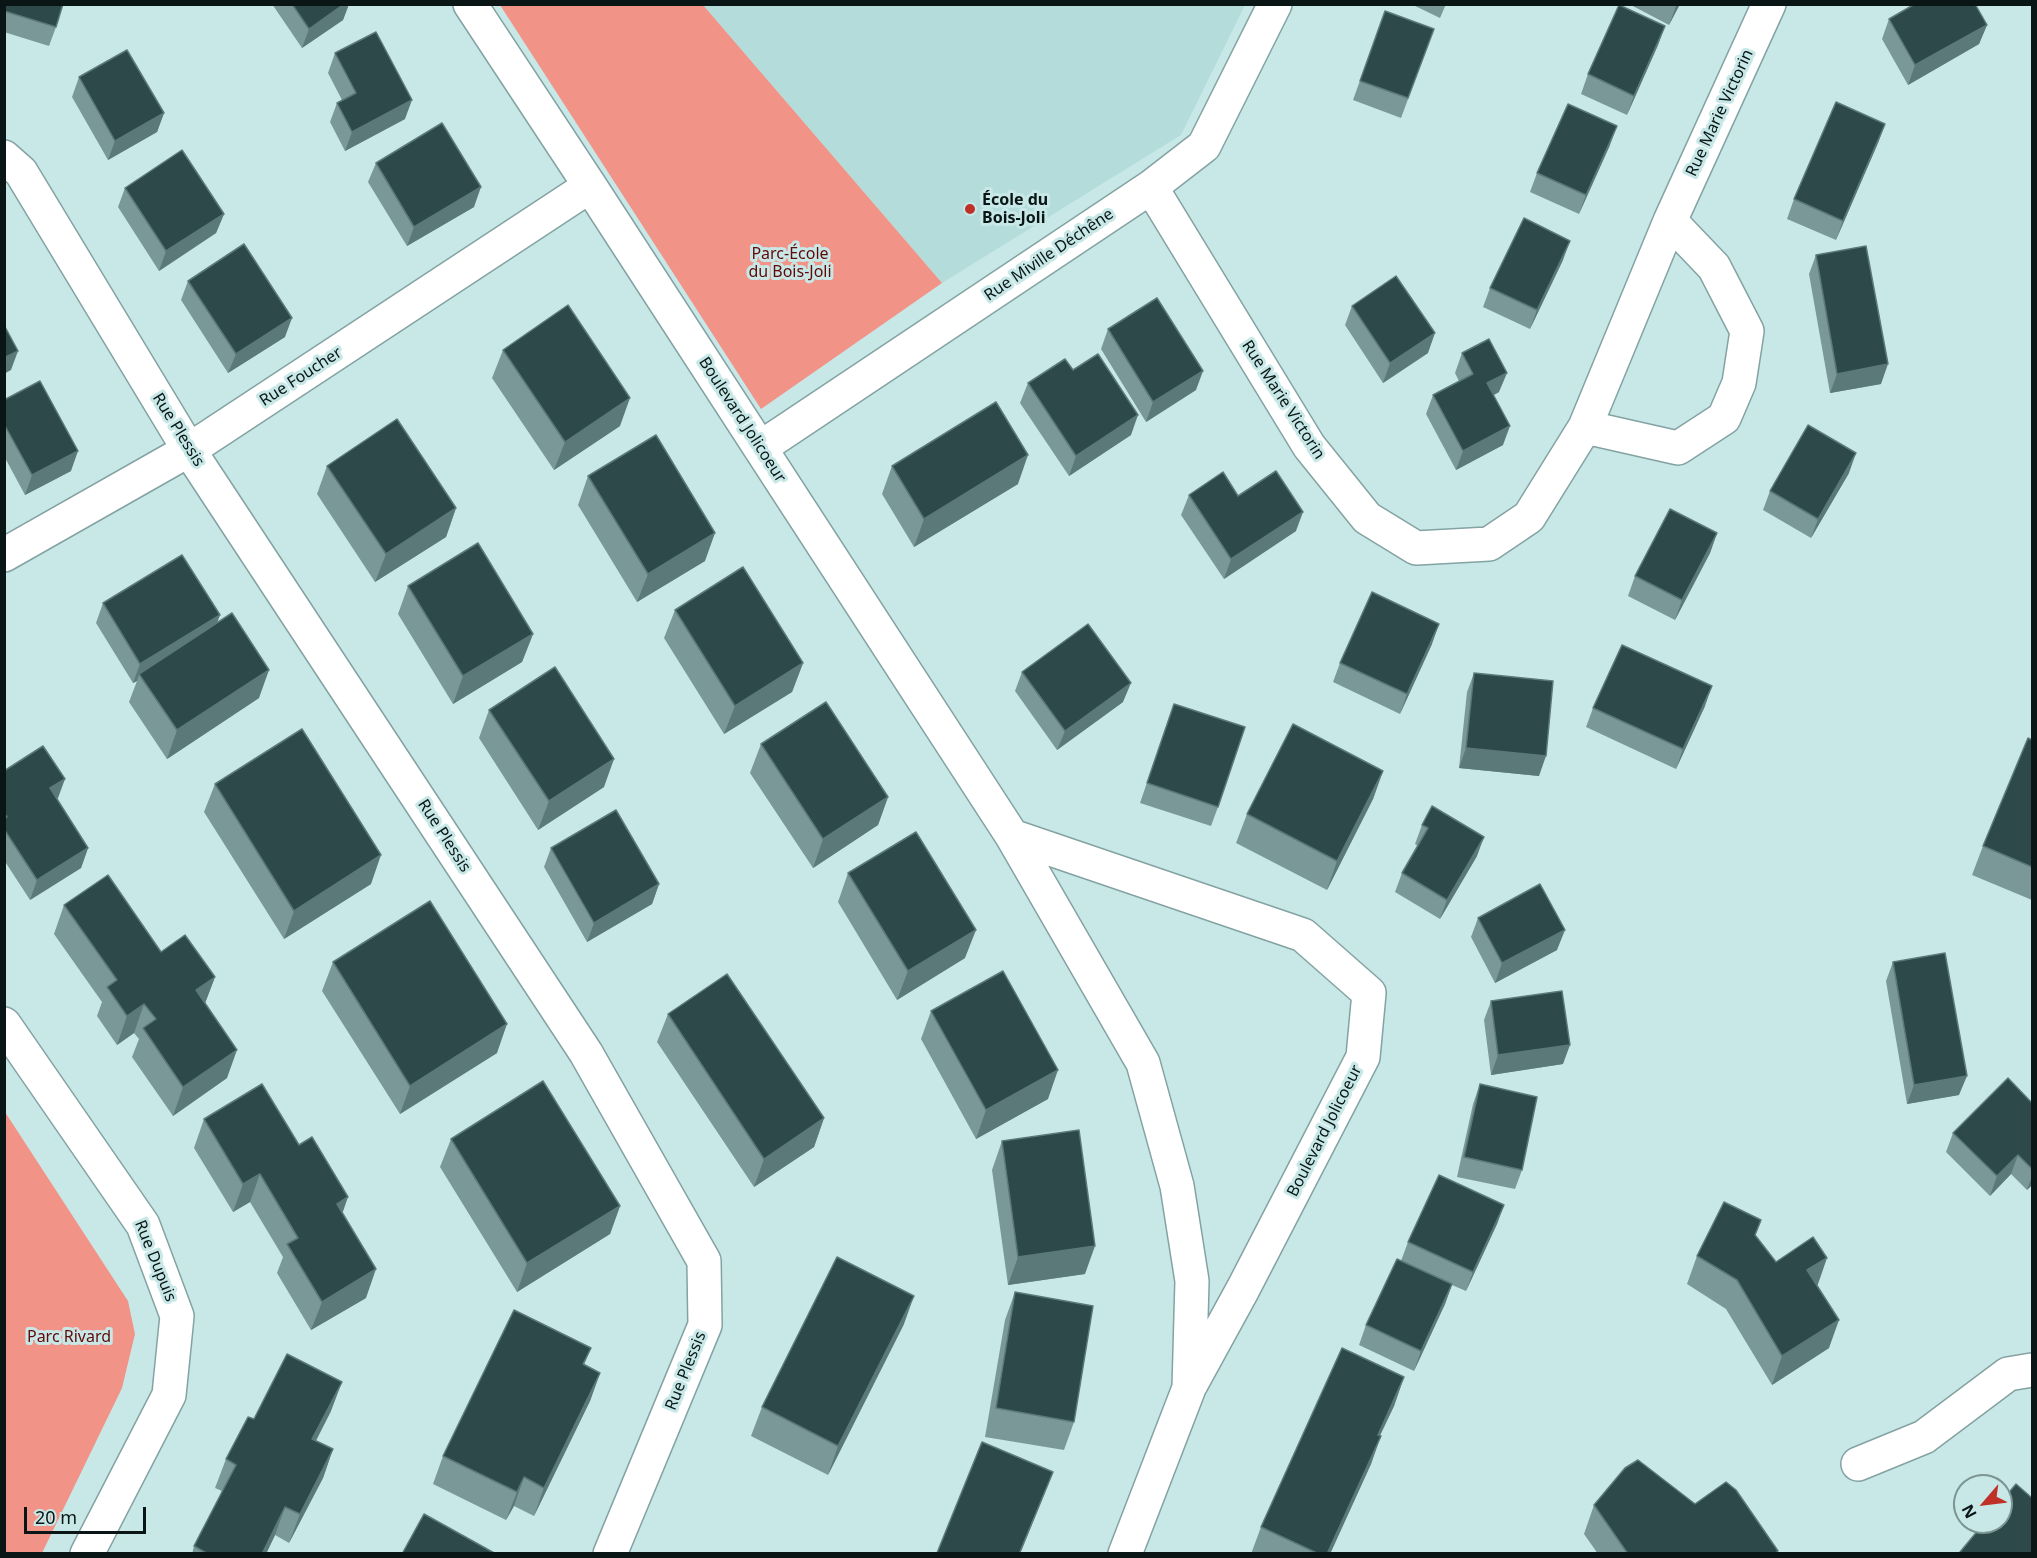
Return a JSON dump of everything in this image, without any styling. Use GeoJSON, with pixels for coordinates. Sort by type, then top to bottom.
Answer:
{"type":"FeatureCollection","features":[{"type":"Feature","properties":{"kind":"street","name":"Boulevard Jolicoeur"},"geometry":{"type":"LineString","coordinates":[[470,4],[1012,836],[1143,1063],[1178,1186],[1192,1281],[1189,1388]]}},
{"type":"Feature","properties":{"kind":"street","name":"Rue Miville Déchêne"},"geometry":{"type":"LineString","coordinates":[[760,448],[1150,187],[1204,146],[1275,4]]}},
{"type":"Feature","properties":{"kind":"street","name":"Rue Marie Victorin"},"geometry":{"type":"LineString","coordinates":[[1150,187],[1309,446],[1367,518],[1416,548],[1489,544],[1529,517],[1585,427],[1670,221],[1769,4]]}},
{"type":"Feature","properties":{"kind":"street","name":"Rue Plessis"},"geometry":{"type":"LineString","coordinates":[[4,157],[21,172],[189,450],[582,1046],[704,1261],[705,1325],[610,1554]]}},
{"type":"Feature","properties":{"kind":"street","name":"Rue Foucher"},"geometry":{"type":"LineString","coordinates":[[4,555],[189,450],[590,186]]}},
{"type":"Feature","properties":{"kind":"street"},"geometry":{"type":"LineString","coordinates":[[1585,427],[1678,448],[1724,418],[1739,383],[1747,331],[1714,267],[1670,221]]}},
{"type":"Feature","properties":{"kind":"street","name":"Boulevard Jolicoeur"},"geometry":{"type":"LineString","coordinates":[[1012,836],[1303,935],[1369,993],[1363,1057],[1189,1388],[1125,1554]]}},
{"type":"Feature","properties":{"kind":"street","name":"Rue Dupuis"},"geometry":{"type":"LineString","coordinates":[[4,1024],[143,1225],[177,1316],[169,1395],[87,1554]]}},
{"type":"Feature","properties":{"kind":"street"},"geometry":{"type":"LineString","coordinates":[[1858,1464],[1924,1437],[2008,1374],[2032,1370]]}},
{"type":"Feature","properties":{"kind":"shaded area","name":"École du Bois-Joli"},"geometry":{"type":"Polygon","coordinates":[[[703,5],[1245,5],[1181,135],[942,283],[703,5]]]}},
{"type":"Feature","properties":{"kind":"green space","name":"Parc-École du Bois-Joli"},"geometry":{"type":"Polygon","coordinates":[[[500,5],[703,5],[942,283],[761,409],[500,5]]]}},
{"type":"Feature","properties":{"kind":"green space","name":"Parc Rivard"},"geometry":{"type":"Polygon","coordinates":[[[5,1112],[128,1301],[135,1334],[122,1388],[42,1553],[5,1553],[5,1112]]]}},
{"type":"Feature","properties":{"kind":"building"},"geometry":{"type":"Polygon","coordinates":[[[4,4],[63,4],[56,27],[4,11],[4,4]]]}},
{"type":"Feature","properties":{"kind":"building"},"geometry":{"type":"Polygon","coordinates":[[[292,4],[344,4],[309,29],[292,4]]]}},
{"type":"Feature","properties":{"kind":"building"},"geometry":{"type":"Polygon","coordinates":[[[1915,4],[1975,4],[1987,25],[1915,65],[1889,19],[1915,4]]]}},
{"type":"Feature","properties":{"kind":"building"},"geometry":{"type":"Polygon","coordinates":[[[1619,5],[1665,26],[1634,96],[1588,74],[1619,5]]]}},
{"type":"Feature","properties":{"kind":"building"},"geometry":{"type":"Polygon","coordinates":[[[1385,11],[1434,29],[1408,98],[1360,81],[1385,11]]]}},
{"type":"Feature","properties":{"kind":"building"},"geometry":{"type":"Polygon","coordinates":[[[376,32],[412,100],[352,132],[337,103],[356,93],[335,53],[376,32]]]}},
{"type":"Feature","properties":{"kind":"building"},"geometry":{"type":"Polygon","coordinates":[[[127,50],[164,113],[115,141],[79,77],[127,50]]]}},
{"type":"Feature","properties":{"kind":"building"},"geometry":{"type":"Polygon","coordinates":[[[1836,102],[1885,124],[1843,221],[1794,199],[1836,102]]]}},
{"type":"Feature","properties":{"kind":"building"},"geometry":{"type":"Polygon","coordinates":[[[1568,104],[1617,126],[1586,195],[1537,173],[1568,104]]]}},
{"type":"Feature","properties":{"kind":"building"},"geometry":{"type":"Polygon","coordinates":[[[442,123],[481,187],[414,227],[376,163],[442,123]]]}},
{"type":"Feature","properties":{"kind":"building"},"geometry":{"type":"Polygon","coordinates":[[[182,150],[224,214],[166,251],[125,188],[182,150]]]}},
{"type":"Feature","properties":{"kind":"building"},"geometry":{"type":"Polygon","coordinates":[[[1524,218],[1570,241],[1537,310],[1490,288],[1524,218]]]}},
{"type":"Feature","properties":{"kind":"building"},"geometry":{"type":"Polygon","coordinates":[[[244,244],[292,318],[236,354],[188,281],[244,244]]]}},
{"type":"Feature","properties":{"kind":"building"},"geometry":{"type":"Polygon","coordinates":[[[1866,246],[1888,364],[1837,374],[1816,255],[1866,246]]]}},
{"type":"Feature","properties":{"kind":"building"},"geometry":{"type":"Polygon","coordinates":[[[1396,276],[1435,333],[1390,363],[1352,306],[1396,276]]]}},
{"type":"Feature","properties":{"kind":"building"},"geometry":{"type":"Polygon","coordinates":[[[1157,298],[1203,371],[1153,402],[1108,329],[1157,298]]]}},
{"type":"Feature","properties":{"kind":"building"},"geometry":{"type":"Polygon","coordinates":[[[568,305],[630,398],[565,442],[503,350],[568,305]]]}},
{"type":"Feature","properties":{"kind":"building"},"geometry":{"type":"Polygon","coordinates":[[[4,325],[18,351],[4,358],[4,325]]]}},
{"type":"Feature","properties":{"kind":"building"},"geometry":{"type":"Polygon","coordinates":[[[1489,339],[1507,373],[1487,383],[1510,426],[1463,451],[1433,395],[1473,374],[1462,353],[1489,339]]]}},
{"type":"Feature","properties":{"kind":"building"},"geometry":{"type":"Polygon","coordinates":[[[1098,354],[1138,415],[1076,456],[1028,383],[1065,359],[1073,370],[1098,354]]]}},
{"type":"Feature","properties":{"kind":"building"},"geometry":{"type":"Polygon","coordinates":[[[40,381],[78,451],[32,475],[4,424],[4,400],[40,381]]]}},
{"type":"Feature","properties":{"kind":"building"},"geometry":{"type":"Polygon","coordinates":[[[996,402],[1028,455],[924,519],[892,466],[996,402]]]}},
{"type":"Feature","properties":{"kind":"building"},"geometry":{"type":"Polygon","coordinates":[[[397,419],[456,508],[386,554],[327,466],[397,419]]]}},
{"type":"Feature","properties":{"kind":"building"},"geometry":{"type":"Polygon","coordinates":[[[1808,425],[1856,453],[1818,519],[1770,491],[1808,425]]]}},
{"type":"Feature","properties":{"kind":"building"},"geometry":{"type":"Polygon","coordinates":[[[656,435],[715,533],[648,574],[588,476],[656,435]]]}},
{"type":"Feature","properties":{"kind":"building"},"geometry":{"type":"Polygon","coordinates":[[[1276,471],[1303,512],[1231,559],[1189,495],[1223,472],[1238,496],[1276,471]]]}},
{"type":"Feature","properties":{"kind":"building"},"geometry":{"type":"Polygon","coordinates":[[[1670,509],[1717,533],[1682,600],[1635,576],[1670,509]]]}},
{"type":"Feature","properties":{"kind":"building"},"geometry":{"type":"Polygon","coordinates":[[[478,543],[533,634],[463,676],[408,586],[478,543]]]}},
{"type":"Feature","properties":{"kind":"building"},"geometry":{"type":"Polygon","coordinates":[[[182,555],[220,615],[140,664],[103,603],[182,555]]]}},
{"type":"Feature","properties":{"kind":"building"},"geometry":{"type":"Polygon","coordinates":[[[743,567],[803,663],[735,706],[675,610],[743,567]]]}},
{"type":"Feature","properties":{"kind":"building"},"geometry":{"type":"Polygon","coordinates":[[[1372,592],[1439,624],[1407,694],[1340,663],[1372,592]]]}},
{"type":"Feature","properties":{"kind":"building"},"geometry":{"type":"Polygon","coordinates":[[[232,613],[269,670],[177,730],[139,674],[232,613]]]}},
{"type":"Feature","properties":{"kind":"building"},"geometry":{"type":"Polygon","coordinates":[[[1088,624],[1131,683],[1065,731],[1022,672],[1088,624]]]}},
{"type":"Feature","properties":{"kind":"building"},"geometry":{"type":"Polygon","coordinates":[[[1622,645],[1712,686],[1683,749],[1593,708],[1622,645]]]}},
{"type":"Feature","properties":{"kind":"building"},"geometry":{"type":"Polygon","coordinates":[[[555,667],[614,759],[549,801],[489,710],[555,667]]]}},
{"type":"Feature","properties":{"kind":"building"},"geometry":{"type":"Polygon","coordinates":[[[1474,673],[1553,681],[1546,756],[1466,748],[1474,673]]]}},
{"type":"Feature","properties":{"kind":"building"},"geometry":{"type":"Polygon","coordinates":[[[826,702],[888,797],[823,839],[761,744],[826,702]]]}},
{"type":"Feature","properties":{"kind":"building"},"geometry":{"type":"Polygon","coordinates":[[[1174,704],[1245,727],[1218,807],[1147,783],[1174,704]]]}},
{"type":"Feature","properties":{"kind":"building"},"geometry":{"type":"Polygon","coordinates":[[[1293,724],[1383,771],[1337,861],[1247,814],[1293,724]]]}},
{"type":"Feature","properties":{"kind":"building"},"geometry":{"type":"Polygon","coordinates":[[[302,729],[381,855],[294,911],[215,784],[302,729]]]}},
{"type":"Feature","properties":{"kind":"building"},"geometry":{"type":"Polygon","coordinates":[[[2028,738],[2032,740],[2032,867],[1983,846],[2028,738]]]}},
{"type":"Feature","properties":{"kind":"building"},"geometry":{"type":"Polygon","coordinates":[[[43,746],[65,779],[50,788],[88,848],[37,880],[4,829],[4,819],[7,817],[4,813],[4,771],[43,746]]]}},
{"type":"Feature","properties":{"kind":"building"},"geometry":{"type":"Polygon","coordinates":[[[1432,806],[1484,837],[1447,900],[1402,873],[1428,828],[1422,825],[1432,806]]]}},
{"type":"Feature","properties":{"kind":"building"},"geometry":{"type":"Polygon","coordinates":[[[616,810],[659,884],[594,923],[551,848],[616,810]]]}},
{"type":"Feature","properties":{"kind":"building"},"geometry":{"type":"Polygon","coordinates":[[[916,832],[976,930],[908,971],[848,873],[916,832]]]}},
{"type":"Feature","properties":{"kind":"building"},"geometry":{"type":"Polygon","coordinates":[[[108,875],[161,952],[185,935],[215,977],[196,990],[237,1050],[183,1087],[143,1028],[156,1019],[144,1004],[127,1016],[107,987],[117,980],[64,905],[108,875]]]}},
{"type":"Feature","properties":{"kind":"building"},"geometry":{"type":"Polygon","coordinates":[[[1540,884],[1565,930],[1502,963],[1478,918],[1540,884]]]}},
{"type":"Feature","properties":{"kind":"building"},"geometry":{"type":"Polygon","coordinates":[[[430,901],[507,1024],[410,1086],[333,962],[430,901]]]}},
{"type":"Feature","properties":{"kind":"building"},"geometry":{"type":"Polygon","coordinates":[[[1945,953],[1967,1076],[1914,1085],[1893,962],[1945,953]]]}},
{"type":"Feature","properties":{"kind":"building"},"geometry":{"type":"Polygon","coordinates":[[[1003,971],[1058,1070],[986,1110],[931,1011],[1003,971]]]}},
{"type":"Feature","properties":{"kind":"building"},"geometry":{"type":"Polygon","coordinates":[[[727,974],[824,1118],[764,1159],[668,1014],[727,974]]]}},
{"type":"Feature","properties":{"kind":"building"},"geometry":{"type":"Polygon","coordinates":[[[1562,991],[1570,1045],[1498,1055],[1491,1001],[1562,991]]]}},
{"type":"Feature","properties":{"kind":"building"},"geometry":{"type":"Polygon","coordinates":[[[2008,1078],[2032,1103],[2032,1169],[2018,1155],[1997,1176],[1953,1133],[2008,1078]]]}},
{"type":"Feature","properties":{"kind":"building"},"geometry":{"type":"Polygon","coordinates":[[[543,1081],[620,1206],[527,1263],[451,1139],[543,1081]]]}},
{"type":"Feature","properties":{"kind":"building"},"geometry":{"type":"Polygon","coordinates":[[[262,1084],[299,1145],[312,1137],[348,1197],[337,1204],[376,1269],[322,1302],[287,1244],[298,1238],[260,1174],[243,1184],[204,1119],[262,1084]]]}},
{"type":"Feature","properties":{"kind":"building"},"geometry":{"type":"Polygon","coordinates":[[[1480,1084],[1537,1097],[1522,1170],[1464,1157],[1480,1084]]]}},
{"type":"Feature","properties":{"kind":"building"},"geometry":{"type":"Polygon","coordinates":[[[1079,1130],[1095,1246],[1018,1257],[1002,1141],[1079,1130]]]}},
{"type":"Feature","properties":{"kind":"building"},"geometry":{"type":"Polygon","coordinates":[[[1439,1175],[1504,1205],[1473,1272],[1408,1242],[1439,1175]]]}},
{"type":"Feature","properties":{"kind":"building"},"geometry":{"type":"Polygon","coordinates":[[[1724,1202],[1761,1220],[1755,1235],[1776,1262],[1813,1237],[1827,1258],[1807,1270],[1839,1320],[1782,1356],[1737,1280],[1697,1256],[1724,1202]]]}},
{"type":"Feature","properties":{"kind":"building"},"geometry":{"type":"Polygon","coordinates":[[[837,1257],[914,1296],[838,1446],[762,1407],[837,1257]]]}},
{"type":"Feature","properties":{"kind":"building"},"geometry":{"type":"Polygon","coordinates":[[[1397,1259],[1452,1284],[1421,1351],[1366,1325],[1397,1259]]]}},
{"type":"Feature","properties":{"kind":"building"},"geometry":{"type":"Polygon","coordinates":[[[1015,1292],[1093,1306],[1074,1422],[996,1408],[1015,1292]]]}},
{"type":"Feature","properties":{"kind":"building"},"geometry":{"type":"Polygon","coordinates":[[[514,1310],[591,1348],[583,1364],[600,1373],[544,1488],[524,1477],[517,1492],[443,1456],[514,1310]]]}},
{"type":"Feature","properties":{"kind":"building"},"geometry":{"type":"Polygon","coordinates":[[[1342,1348],[1404,1377],[1378,1435],[1381,1436],[1327,1554],[1319,1554],[1261,1527],[1342,1348]]]}},
{"type":"Feature","properties":{"kind":"building"},"geometry":{"type":"Polygon","coordinates":[[[287,1354],[342,1382],[312,1439],[333,1449],[300,1514],[285,1507],[262,1554],[208,1554],[194,1546],[236,1465],[226,1459],[248,1417],[254,1419],[287,1354]]]}},
{"type":"Feature","properties":{"kind":"building"},"geometry":{"type":"Polygon","coordinates":[[[982,1442],[1053,1472],[1019,1554],[939,1554],[937,1553],[982,1442]]]}},
{"type":"Feature","properties":{"kind":"building"},"geometry":{"type":"Polygon","coordinates":[[[1638,1460],[1695,1504],[1726,1482],[1736,1490],[1778,1551],[1774,1554],[1628,1554],[1594,1505],[1625,1468],[1638,1460]]]}},
{"type":"Feature","properties":{"kind":"building"},"geometry":{"type":"Polygon","coordinates":[[[2016,1484],[2032,1498],[2032,1554],[1962,1554],[1960,1552],[1975,1534],[2013,1534],[2013,1488],[2016,1484]]]}},
{"type":"Feature","properties":{"kind":"building"},"geometry":{"type":"Polygon","coordinates":[[[424,1514],[496,1554],[402,1554],[424,1514]]]}},
{"type":"Feature","properties":{"kind":"place","name":"École du Bois-Joli"},"geometry":{"type":"Point","coordinates":[970,209]}}]}
